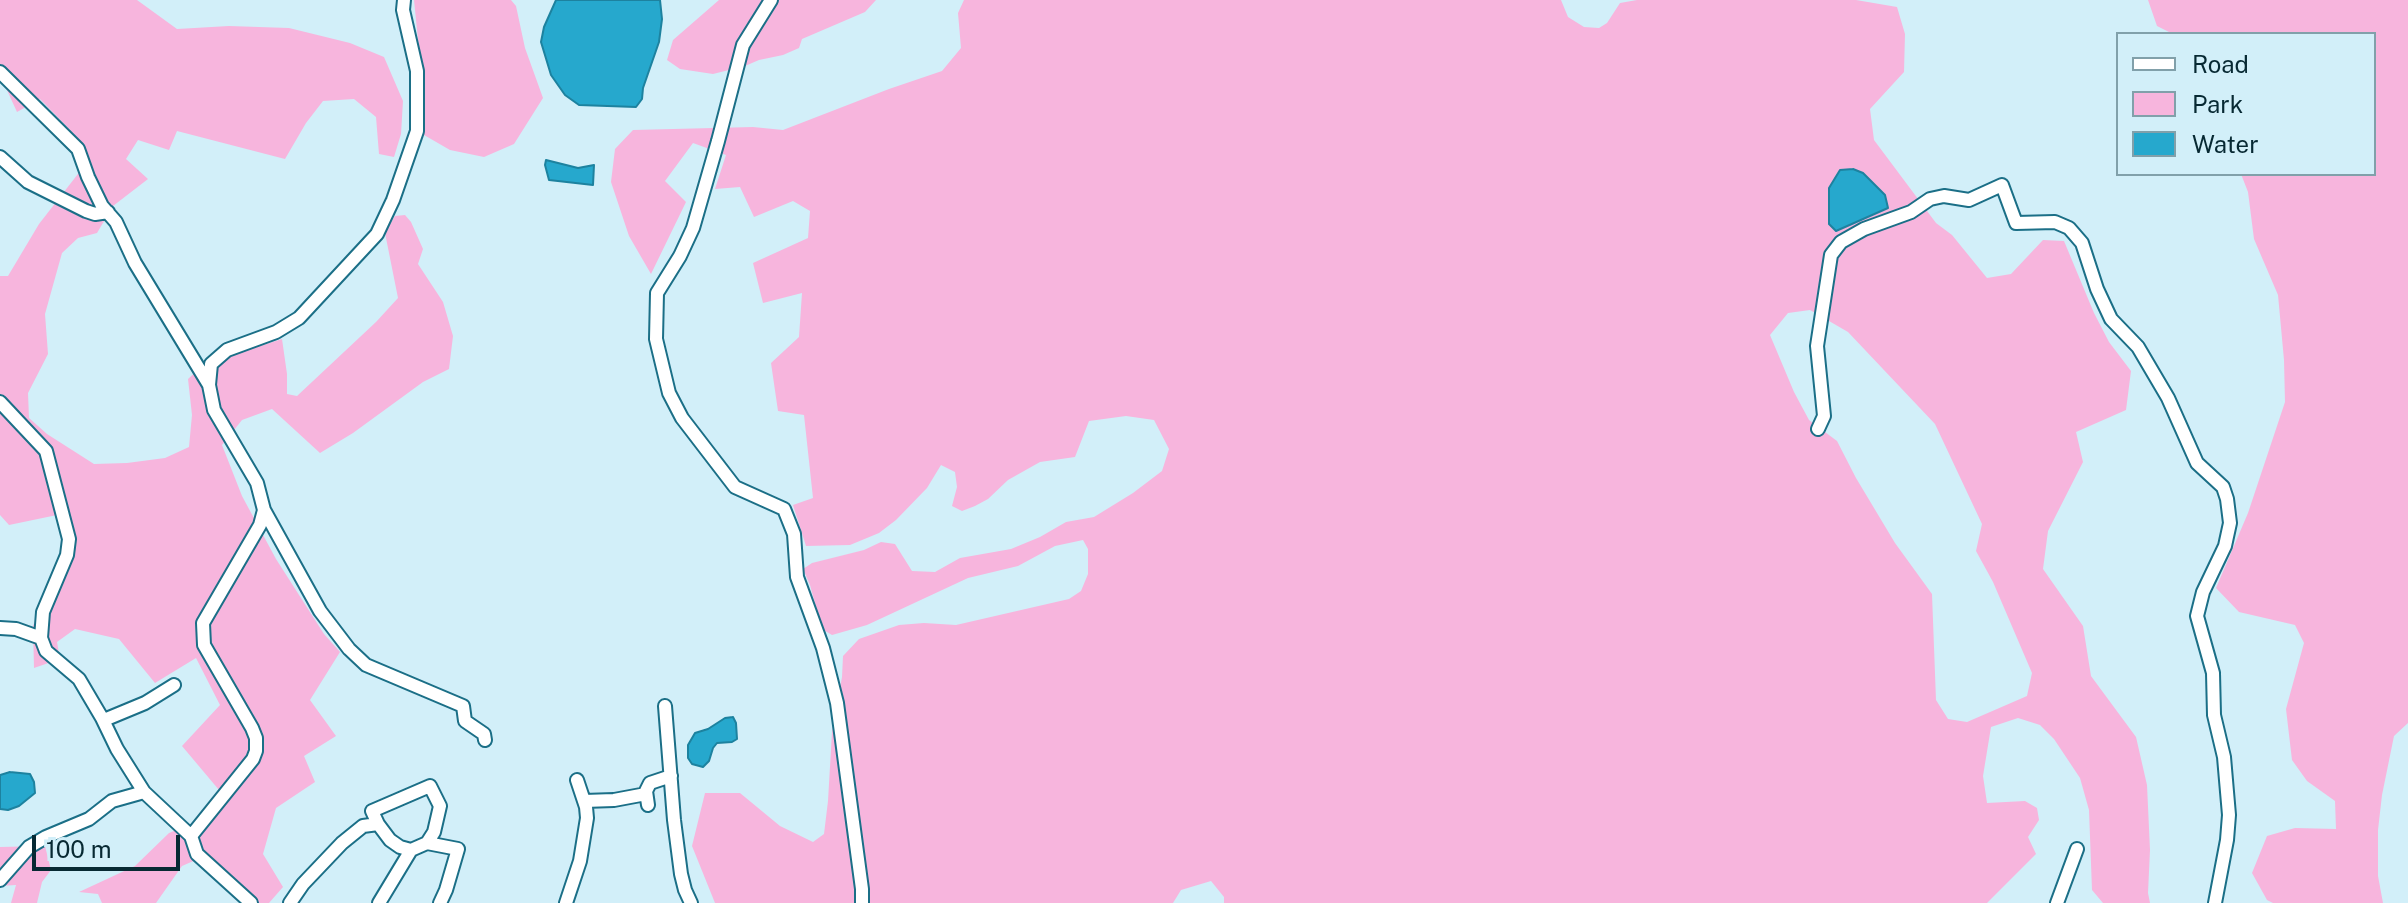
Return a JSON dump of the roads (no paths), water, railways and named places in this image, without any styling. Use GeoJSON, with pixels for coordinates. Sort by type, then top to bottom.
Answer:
{"type":"FeatureCollection","features":[{"type":"Feature","properties":{"kind":"street"},"geometry":{"type":"LineString","coordinates":[[404,0],[403,10],[417,71],[417,131],[393,200],[377,234],[299,318],[276,332],[227,350],[211,364],[209,385],[214,410],[257,483],[264,510],[320,611],[349,649],[366,665],[463,706],[465,721],[484,734],[485,740]]}},
{"type":"Feature","properties":{"kind":"street"},"geometry":{"type":"LineString","coordinates":[[771,0],[743,45],[693,228],[657,293],[656,339],[669,393],[682,418],[735,487],[784,509],[794,534],[797,577],[823,648],[837,703],[862,903]]}},
{"type":"Feature","properties":{"kind":"street"},"geometry":{"type":"LineString","coordinates":[[0,72],[78,149],[88,177],[116,222],[135,263],[209,385]]}},
{"type":"Feature","properties":{"kind":"street"},"geometry":{"type":"LineString","coordinates":[[0,157],[28,182],[41,189],[86,211],[95,214],[108,212]]}},
{"type":"Feature","properties":{"kind":"street"},"geometry":{"type":"LineString","coordinates":[[1818,429],[1824,416],[1817,346],[1831,255],[1841,242],[1864,229],[1911,212],[1930,199],[1944,196],[1969,200],[2002,185],[2016,223],[2055,222],[2069,228],[2082,243],[2111,319],[2138,347],[2168,398],[2197,463],[2223,487],[2227,499],[2230,523],[2225,546],[2203,592],[2197,616],[2213,673],[2214,715],[2224,757],[2229,815],[2215,903]]}},
{"type":"Feature","properties":{"kind":"street"},"geometry":{"type":"LineString","coordinates":[[0,402],[46,451],[69,539],[67,555],[43,612],[41,638],[46,651],[79,679],[144,792],[191,836],[197,854],[251,903]]}},
{"type":"Feature","properties":{"kind":"street"},"geometry":{"type":"LineString","coordinates":[[191,836],[253,759],[256,751],[252,728],[204,645],[203,623],[260,525],[264,510]]}},
{"type":"Feature","properties":{"kind":"street"},"geometry":{"type":"LineString","coordinates":[[0,628],[16,629],[41,638]]}},
{"type":"Feature","properties":{"kind":"street"},"geometry":{"type":"LineString","coordinates":[[104,720],[145,703],[174,685]]}},
{"type":"Feature","properties":{"kind":"street"},"geometry":{"type":"LineString","coordinates":[[665,706],[681,874],[691,903]]}},
{"type":"Feature","properties":{"kind":"street"},"geometry":{"type":"LineString","coordinates":[[584,801],[647,799],[650,783],[671,776]]}},
{"type":"Feature","properties":{"kind":"street"},"geometry":{"type":"LineString","coordinates":[[566,903],[585,839],[587,818],[577,780]]}},
{"type":"Feature","properties":{"kind":"street"},"geometry":{"type":"LineString","coordinates":[[379,903],[411,850],[427,843],[434,832],[440,806],[430,786],[372,811],[390,840],[411,850]]}},
{"type":"Feature","properties":{"kind":"street"},"geometry":{"type":"LineString","coordinates":[[0,880],[29,847],[89,819],[112,801],[144,792]]}},
{"type":"Feature","properties":{"kind":"street"},"geometry":{"type":"LineString","coordinates":[[290,903],[303,884],[342,843],[363,826],[378,824]]}},
{"type":"Feature","properties":{"kind":"street"},"geometry":{"type":"LineString","coordinates":[[427,843],[458,849],[440,903]]}},
{"type":"Feature","properties":{"kind":"street"},"geometry":{"type":"LineString","coordinates":[[2057,903],[2077,849]]}},
{"type":"Feature","properties":{"kind":"water"},"geometry":{"type":"Polygon","coordinates":[[[556,0],[660,0],[662,19],[659,42],[642,99],[636,107],[579,105],[565,95],[551,75],[541,42],[556,0]]]}},
{"type":"Feature","properties":{"kind":"water"},"geometry":{"type":"Polygon","coordinates":[[[546,160],[578,168],[594,165],[593,185],[549,180],[546,160]]]}},
{"type":"Feature","properties":{"kind":"water"},"geometry":{"type":"Polygon","coordinates":[[[1853,169],[1863,173],[1885,195],[1888,208],[1836,231],[1829,224],[1829,188],[1840,170],[1853,169]]]}},
{"type":"Feature","properties":{"kind":"water"},"geometry":{"type":"Polygon","coordinates":[[[733,717],[737,739],[717,743],[703,767],[692,764],[688,758],[688,745],[695,733],[733,717]]]}},
{"type":"Feature","properties":{"kind":"water"},"geometry":{"type":"Polygon","coordinates":[[[10,772],[30,774],[35,793],[19,806],[0,809],[0,775],[10,772]]]}}]}
